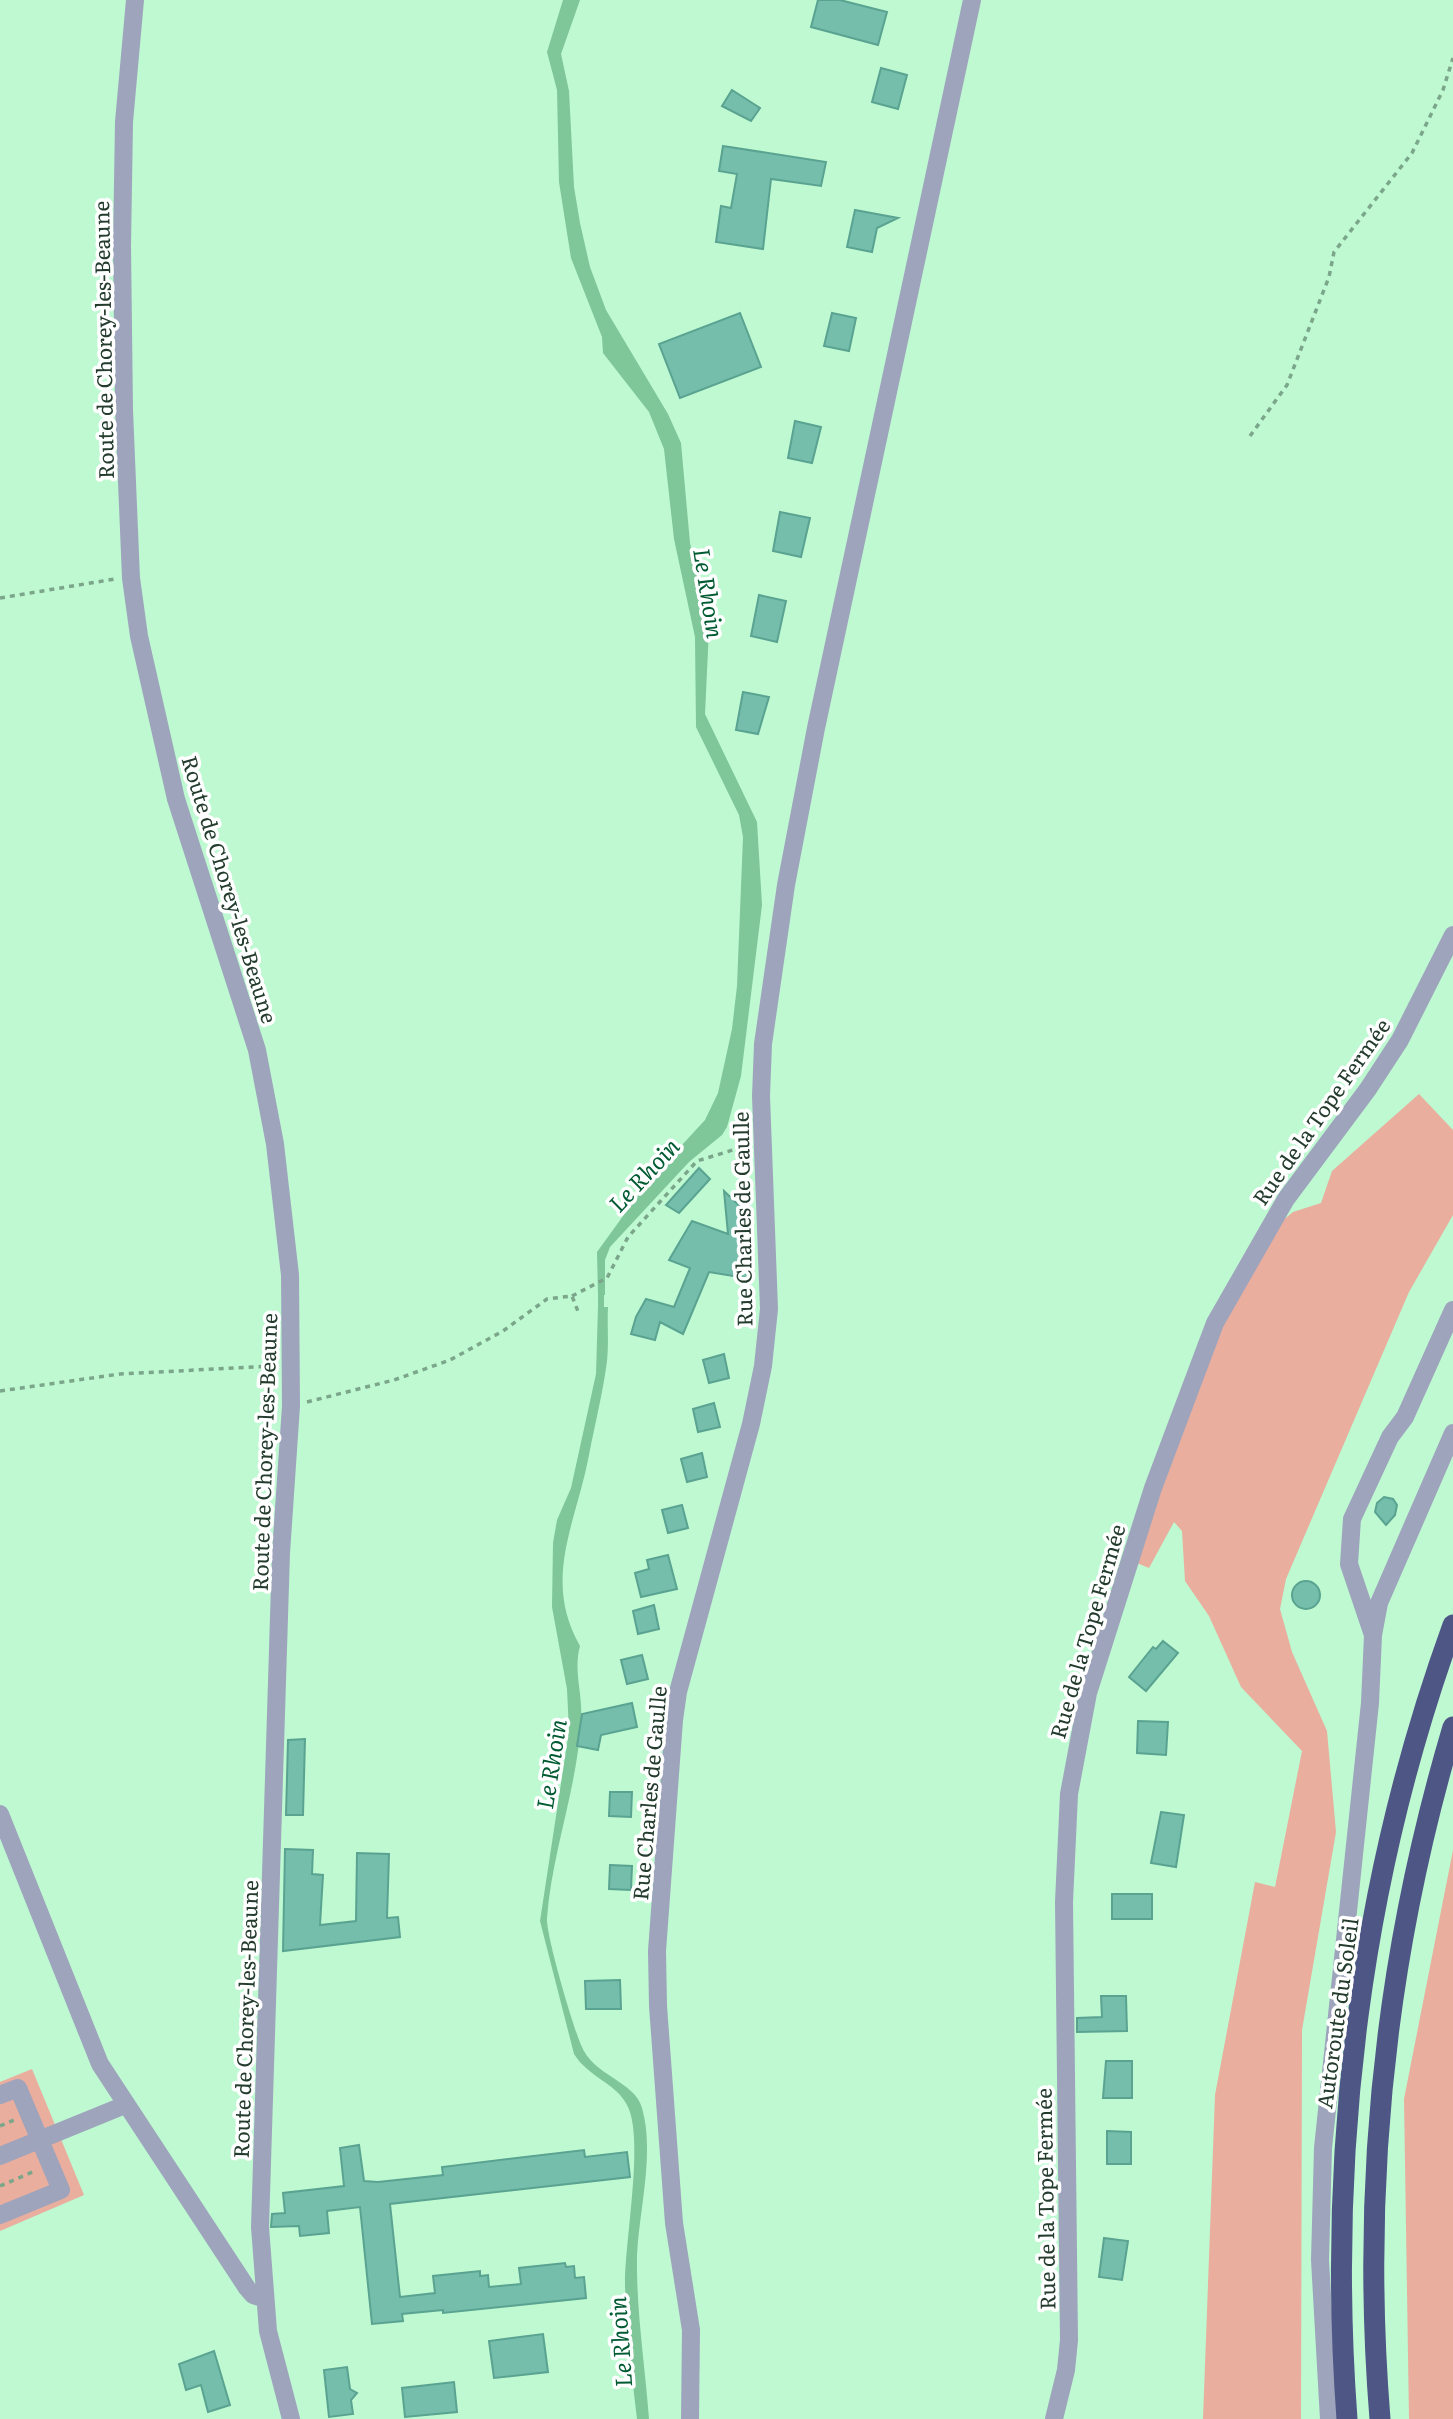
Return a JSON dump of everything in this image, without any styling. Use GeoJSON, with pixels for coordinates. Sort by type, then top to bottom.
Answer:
{"type":"FeatureCollection","features":[{"type":"Feature","properties":{"kind":"highway","name":"Autoroute du Soleil"},"geometry":{"type":"LineString","coordinates":[[1348,2419],[1342,2306],[1342,2206],[1354,2041],[1369,1941],[1387,1853],[1416,1740],[1453,1625]]}},
{"type":"Feature","properties":{"kind":"highway"},"geometry":{"type":"LineString","coordinates":[[1380,2419],[1373,2267],[1381,2092],[1391,2007],[1410,1902],[1453,1727]]}},
{"type":"Feature","properties":{"kind":"street","name":"Route de Chorey-les-Beaune"},"geometry":{"type":"LineString","coordinates":[[135,0],[124,122],[122,246],[124,410],[131,578],[139,636],[176,799],[257,1050],[265,1085],[290,1275],[291,1406],[281,1553],[260,2227],[271,2349],[291,2419]]}},
{"type":"Feature","properties":{"kind":"street","name":"Rue Charles de Gaulle"},"geometry":{"type":"LineString","coordinates":[[690,2419],[691,2330],[674,2223],[657,1951],[678,1692],[751,1424],[763,1366],[769,1309],[761,1096],[764,1030],[786,885],[811,754],[972,0]]}},
{"type":"Feature","properties":{"kind":"street","name":"Rue de la Tope Fermée"},"geometry":{"type":"LineString","coordinates":[[1054,2419],[1066,2370],[1069,2340],[1063,1940],[1066,1853],[1073,1761],[1088,1692],[1149,1500],[1215,1322],[1286,1199],[1394,1050],[1453,935]]}},
{"type":"Feature","properties":{"kind":"street"},"geometry":{"type":"LineString","coordinates":[[1373,1635],[1349,1564],[1352,1518],[1390,1437],[1405,1417],[1453,1310]]}},
{"type":"Feature","properties":{"kind":"street"},"geometry":{"type":"LineString","coordinates":[[1329,2419],[1320,2260],[1323,2148],[1370,1703],[1373,1635],[1379,1603],[1393,1567],[1453,1433]]}},
{"type":"Feature","properties":{"kind":"street"},"geometry":{"type":"LineString","coordinates":[[0,1814],[76,2010],[100,2064],[247,2288],[253,2295],[265,2299]]}},
{"type":"Feature","properties":{"kind":"street"},"geometry":{"type":"LineString","coordinates":[[0,2095],[18,2088],[61,2190],[0,2215]]}},
{"type":"Feature","properties":{"kind":"street"},"geometry":{"type":"LineString","coordinates":[[0,2156],[125,2105]]}},
{"type":"Feature","properties":{"kind":"path"},"geometry":{"type":"LineString","coordinates":[[1250,436],[1287,385],[1329,278],[1334,252],[1412,153],[1443,90],[1453,58]]}},
{"type":"Feature","properties":{"kind":"path"},"geometry":{"type":"LineString","coordinates":[[0,597],[131,578]]}},
{"type":"Feature","properties":{"kind":"path"},"geometry":{"type":"LineString","coordinates":[[291,1406],[394,1380],[450,1360],[503,1332],[547,1299],[572,1296],[607,1278],[628,1237],[697,1161],[762,1142]]}},
{"type":"Feature","properties":{"kind":"path"},"geometry":{"type":"LineString","coordinates":[[572,1296],[579,1314]]}},
{"type":"Feature","properties":{"kind":"path"},"geometry":{"type":"LineString","coordinates":[[0,1391],[120,1374],[292,1365]]}},
{"type":"Feature","properties":{"kind":"path"},"geometry":{"type":"LineString","coordinates":[[0,2186],[50,2165]]}},
{"type":"Feature","properties":{"kind":"shaded area"},"geometry":{"type":"Polygon","coordinates":[[[563,0],[580,0],[561,54],[569,91],[574,187],[580,223],[590,267],[606,310],[668,414],[681,443],[690,543],[709,629],[705,714],[757,822],[762,905],[741,1076],[727,1127],[722,1135],[689,1162],[610,1247],[605,1260],[605,1295],[598,1296],[597,1252],[647,1183],[705,1120],[718,1093],[732,1029],[737,986],[743,837],[739,815],[696,727],[695,637],[674,539],[664,449],[649,412],[603,353],[602,337],[571,258],[559,182],[557,90],[547,52],[563,0]]]}},
{"type":"Feature","properties":{"kind":"shaded area"},"geometry":{"type":"Polygon","coordinates":[[[1419,1094],[1453,1130],[1453,1215],[1409,1292],[1286,1579],[1280,1609],[1292,1652],[1327,1731],[1336,1832],[1302,2030],[1301,2419],[1203,2419],[1215,2095],[1255,1882],[1275,1887],[1302,1751],[1241,1687],[1209,1616],[1185,1581],[1182,1531],[1174,1522],[1149,1568],[1132,1561],[1213,1333],[1275,1227],[1293,1212],[1321,1203],[1332,1171],[1419,1094]]]}},
{"type":"Feature","properties":{"kind":"shaded area"},"geometry":{"type":"Polygon","coordinates":[[[598,1307],[608,1307],[607,1361],[589,1455],[565,1551],[563,1574],[569,1621],[580,1646],[577,1664],[581,1701],[579,1744],[554,1868],[547,1918],[555,1961],[581,2045],[595,2064],[623,2084],[638,2099],[646,2125],[647,2162],[638,2238],[637,2276],[649,2419],[637,2419],[625,2286],[634,2165],[632,2120],[622,2097],[587,2069],[574,2054],[540,1921],[569,1731],[567,1689],[552,1607],[553,1543],[557,1520],[571,1488],[596,1374],[598,1307]]]}},
{"type":"Feature","properties":{"kind":"shaded area"},"geometry":{"type":"Polygon","coordinates":[[[1453,1850],[1453,2419],[1409,2419],[1404,2099],[1453,1850]]]}},
{"type":"Feature","properties":{"kind":"shaded area"},"geometry":{"type":"Polygon","coordinates":[[[32,2069],[84,2195],[0,2231],[0,2082],[32,2069]]]}},
{"type":"Feature","properties":{"kind":"building"},"geometry":{"type":"Polygon","coordinates":[[[818,0],[840,0],[887,12],[878,45],[811,27],[818,0]]]}},
{"type":"Feature","properties":{"kind":"building"},"geometry":{"type":"Polygon","coordinates":[[[881,68],[907,75],[898,109],[872,102],[881,68]]]}},
{"type":"Feature","properties":{"kind":"building"},"geometry":{"type":"Polygon","coordinates":[[[732,90],[760,108],[751,121],[722,106],[732,90]]]}},
{"type":"Feature","properties":{"kind":"building"},"geometry":{"type":"Polygon","coordinates":[[[723,146],[826,162],[821,186],[771,179],[763,249],[716,242],[721,206],[731,208],[737,174],[719,171],[723,146]]]}},
{"type":"Feature","properties":{"kind":"building"},"geometry":{"type":"Polygon","coordinates":[[[855,210],[898,218],[877,228],[872,252],[847,247],[855,210]]]}},
{"type":"Feature","properties":{"kind":"building"},"geometry":{"type":"Polygon","coordinates":[[[740,313],[761,367],[680,398],[659,344],[740,313]]]}},
{"type":"Feature","properties":{"kind":"building"},"geometry":{"type":"Polygon","coordinates":[[[832,313],[856,318],[849,351],[824,346],[832,313]]]}},
{"type":"Feature","properties":{"kind":"building"},"geometry":{"type":"Polygon","coordinates":[[[795,421],[821,427],[812,463],[788,458],[795,421]]]}},
{"type":"Feature","properties":{"kind":"building"},"geometry":{"type":"Polygon","coordinates":[[[780,512],[810,518],[801,557],[773,551],[780,512]]]}},
{"type":"Feature","properties":{"kind":"building"},"geometry":{"type":"Polygon","coordinates":[[[759,595],[786,601],[777,642],[751,636],[759,595]]]}},
{"type":"Feature","properties":{"kind":"building"},"geometry":{"type":"Polygon","coordinates":[[[743,692],[769,697],[758,734],[736,730],[743,692]]]}},
{"type":"Feature","properties":{"kind":"building"},"geometry":{"type":"Polygon","coordinates":[[[699,1168],[710,1179],[679,1213],[666,1205],[699,1168]]]}},
{"type":"Feature","properties":{"kind":"building"},"geometry":{"type":"Polygon","coordinates":[[[724,1191],[745,1211],[752,1279],[709,1272],[683,1334],[660,1322],[655,1340],[631,1334],[636,1317],[646,1299],[674,1307],[690,1268],[669,1260],[692,1221],[728,1234],[724,1191]]]}},
{"type":"Feature","properties":{"kind":"building"},"geometry":{"type":"Polygon","coordinates":[[[724,1354],[729,1378],[709,1383],[703,1360],[724,1354]]]}},
{"type":"Feature","properties":{"kind":"building"},"geometry":{"type":"Polygon","coordinates":[[[714,1403],[720,1427],[698,1432],[693,1409],[714,1403]]]}},
{"type":"Feature","properties":{"kind":"building"},"geometry":{"type":"Polygon","coordinates":[[[702,1453],[707,1477],[687,1482],[681,1459],[702,1453]]]}},
{"type":"Feature","properties":{"kind":"building"},"geometry":{"type":"Polygon","coordinates":[[[1384,1497],[1393,1499],[1397,1505],[1395,1515],[1386,1525],[1375,1512],[1377,1503],[1384,1497]]]}},
{"type":"Feature","properties":{"kind":"building"},"geometry":{"type":"Polygon","coordinates":[[[682,1505],[688,1528],[668,1533],[662,1510],[682,1505]]]}},
{"type":"Feature","properties":{"kind":"building"},"geometry":{"type":"Polygon","coordinates":[[[668,1555],[677,1589],[641,1597],[635,1573],[649,1569],[647,1560],[668,1555]]]}},
{"type":"Feature","properties":{"kind":"building"},"geometry":{"type":"Polygon","coordinates":[[[1306,1581],[1316,1585],[1320,1595],[1316,1605],[1306,1609],[1296,1605],[1292,1595],[1296,1585],[1306,1581]]]}},
{"type":"Feature","properties":{"kind":"building"},"geometry":{"type":"Polygon","coordinates":[[[654,1605],[659,1629],[638,1634],[633,1611],[654,1605]]]}},
{"type":"Feature","properties":{"kind":"building"},"geometry":{"type":"Polygon","coordinates":[[[1163,1641],[1178,1653],[1146,1691],[1129,1677],[1153,1647],[1156,1649],[1163,1641]]]}},
{"type":"Feature","properties":{"kind":"building"},"geometry":{"type":"Polygon","coordinates":[[[642,1655],[648,1679],[627,1684],[621,1660],[642,1655]]]}},
{"type":"Feature","properties":{"kind":"building"},"geometry":{"type":"Polygon","coordinates":[[[632,1703],[637,1727],[601,1735],[598,1750],[577,1746],[582,1714],[632,1703]]]}},
{"type":"Feature","properties":{"kind":"building"},"geometry":{"type":"Polygon","coordinates":[[[1138,1721],[1168,1722],[1166,1755],[1137,1753],[1138,1721]]]}},
{"type":"Feature","properties":{"kind":"building"},"geometry":{"type":"Polygon","coordinates":[[[305,1739],[303,1815],[286,1815],[288,1740],[305,1739]]]}},
{"type":"Feature","properties":{"kind":"building"},"geometry":{"type":"Polygon","coordinates":[[[610,1792],[632,1792],[631,1817],[609,1816],[610,1792]]]}},
{"type":"Feature","properties":{"kind":"building"},"geometry":{"type":"Polygon","coordinates":[[[1161,1812],[1184,1815],[1176,1867],[1151,1863],[1161,1812]]]}},
{"type":"Feature","properties":{"kind":"building"},"geometry":{"type":"Polygon","coordinates":[[[285,1849],[313,1850],[312,1874],[323,1875],[320,1925],[356,1921],[357,1853],[389,1854],[387,1918],[398,1917],[400,1937],[283,1951],[285,1849]]]}},
{"type":"Feature","properties":{"kind":"building"},"geometry":{"type":"Polygon","coordinates":[[[610,1865],[632,1866],[631,1890],[609,1889],[610,1865]]]}},
{"type":"Feature","properties":{"kind":"building"},"geometry":{"type":"Polygon","coordinates":[[[1112,1894],[1152,1894],[1152,1919],[1112,1919],[1112,1894]]]}},
{"type":"Feature","properties":{"kind":"building"},"geometry":{"type":"Polygon","coordinates":[[[620,1980],[621,2009],[586,2009],[585,1981],[620,1980]]]}},
{"type":"Feature","properties":{"kind":"building"},"geometry":{"type":"Polygon","coordinates":[[[1101,1996],[1126,1996],[1127,2031],[1077,2032],[1077,2018],[1102,2017],[1101,1996]]]}},
{"type":"Feature","properties":{"kind":"building"},"geometry":{"type":"Polygon","coordinates":[[[1106,2061],[1132,2061],[1132,2098],[1103,2098],[1106,2061]]]}},
{"type":"Feature","properties":{"kind":"building"},"geometry":{"type":"Polygon","coordinates":[[[1107,2131],[1131,2132],[1131,2164],[1107,2164],[1107,2131]]]}},
{"type":"Feature","properties":{"kind":"building"},"geometry":{"type":"Polygon","coordinates":[[[359,2145],[364,2181],[378,2182],[443,2175],[442,2167],[584,2150],[585,2157],[627,2152],[630,2177],[390,2204],[400,2297],[435,2293],[433,2276],[480,2271],[480,2276],[488,2275],[489,2287],[521,2284],[519,2268],[565,2263],[566,2267],[574,2266],[575,2278],[584,2277],[586,2298],[443,2313],[443,2310],[402,2314],[403,2321],[372,2324],[360,2207],[327,2211],[329,2233],[300,2236],[299,2226],[271,2227],[272,2214],[285,2213],[283,2193],[344,2186],[340,2148],[359,2145]]]}},
{"type":"Feature","properties":{"kind":"building"},"geometry":{"type":"Polygon","coordinates":[[[1104,2238],[1128,2241],[1122,2280],[1099,2277],[1104,2238]]]}},
{"type":"Feature","properties":{"kind":"building"},"geometry":{"type":"Polygon","coordinates":[[[543,2334],[548,2372],[494,2378],[489,2341],[543,2334]]]}},
{"type":"Feature","properties":{"kind":"building"},"geometry":{"type":"Polygon","coordinates":[[[214,2351],[230,2405],[208,2412],[201,2385],[186,2390],[179,2364],[214,2351]]]}},
{"type":"Feature","properties":{"kind":"building"},"geometry":{"type":"Polygon","coordinates":[[[347,2367],[350,2389],[357,2393],[351,2400],[353,2414],[329,2417],[324,2370],[347,2367]]]}},
{"type":"Feature","properties":{"kind":"building"},"geometry":{"type":"Polygon","coordinates":[[[454,2382],[457,2412],[405,2417],[402,2388],[454,2382]]]}},
{"type":"Feature","properties":{"kind":"waterway","name":"Le Rhoin"},"geometry":{"type":"LineString","coordinates":[[601,1288],[601,1312]]}}]}
